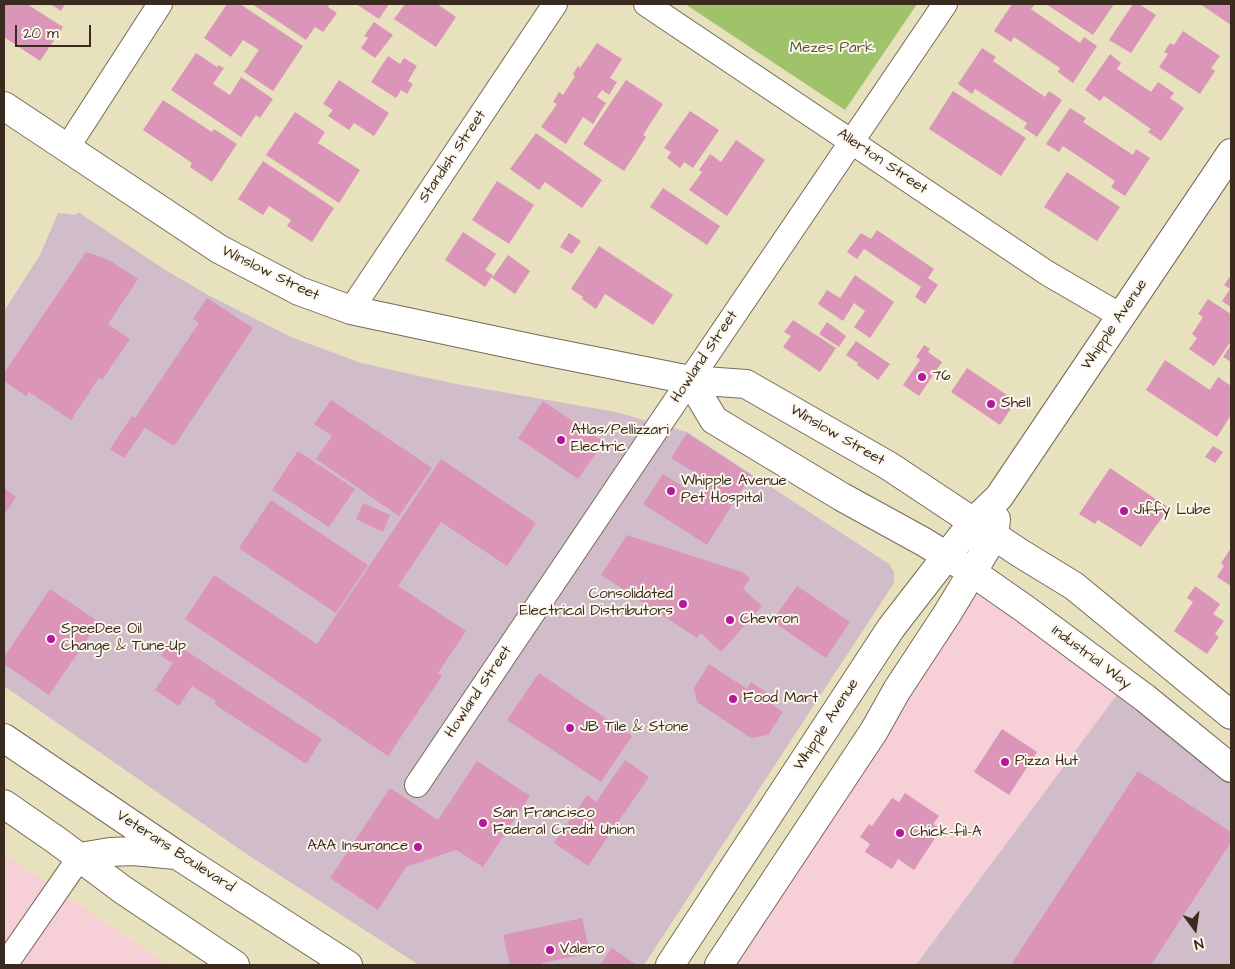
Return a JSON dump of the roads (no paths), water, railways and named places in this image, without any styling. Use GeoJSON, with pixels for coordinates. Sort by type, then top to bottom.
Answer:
{"type":"FeatureCollection","features":[{"type":"Feature","properties":{"kind":"main road","name":"Winslow Street"},"geometry":{"type":"LineString","coordinates":[[4,106],[219,249],[299,291],[351,310],[690,380],[746,384],[889,466],[984,529]]}},
{"type":"Feature","properties":{"kind":"main road","name":"Whipple Avenue"},"geometry":{"type":"LineString","coordinates":[[719,965],[874,731],[897,690],[972,572],[984,529],[999,497],[1231,153]]}},
{"type":"Feature","properties":{"kind":"main road"},"geometry":{"type":"LineString","coordinates":[[690,380],[714,420],[842,497],[946,556]]}},
{"type":"Feature","properties":{"kind":"main road","name":"Whipple Avenue"},"geometry":{"type":"LineString","coordinates":[[670,965],[886,636],[946,556],[984,529]]}},
{"type":"Feature","properties":{"kind":"main road"},"geometry":{"type":"LineString","coordinates":[[984,529],[1074,586],[1229,709]]}},
{"type":"Feature","properties":{"kind":"main road","name":"Industrial Way"},"geometry":{"type":"LineString","coordinates":[[946,556],[1025,609],[1145,698],[1231,768]]}},
{"type":"Feature","properties":{"kind":"main road","name":"Veterans Boulevard"},"geometry":{"type":"LineString","coordinates":[[4,738],[177,855],[348,965]]}},
{"type":"Feature","properties":{"kind":"main road"},"geometry":{"type":"LineString","coordinates":[[4,804],[124,890],[235,965]]}},
{"type":"Feature","properties":{"kind":"main road"},"geometry":{"type":"LineString","coordinates":[[80,857],[110,852],[133,851],[177,855]]}},
{"type":"Feature","properties":{"kind":"street"},"geometry":{"type":"LineString","coordinates":[[67,148],[160,4]]}},
{"type":"Feature","properties":{"kind":"street","name":"Standish Street"},"geometry":{"type":"LineString","coordinates":[[351,310],[555,4]]}},
{"type":"Feature","properties":{"kind":"street","name":"Allerton Street"},"geometry":{"type":"LineString","coordinates":[[646,4],[1047,273],[1120,316]]}},
{"type":"Feature","properties":{"kind":"street","name":"Howland Street"},"geometry":{"type":"LineString","coordinates":[[417,785],[945,4]]}},
{"type":"Feature","properties":{"kind":"street"},"geometry":{"type":"LineString","coordinates":[[5,965],[80,857]]}},
{"type":"Feature","properties":{"kind":"place","name":"76"},"geometry":{"type":"Point","coordinates":[922,377]}},
{"type":"Feature","properties":{"kind":"place","name":"Shell"},"geometry":{"type":"Point","coordinates":[991,404]}},
{"type":"Feature","properties":{"kind":"place","name":"Atlas/Pellizzari Electric"},"geometry":{"type":"Point","coordinates":[561,440]}},
{"type":"Feature","properties":{"kind":"place","name":"Whipple Avenue Pet Hospital"},"geometry":{"type":"Point","coordinates":[671,491]}},
{"type":"Feature","properties":{"kind":"place","name":"Jiffy Lube"},"geometry":{"type":"Point","coordinates":[1124,511]}},
{"type":"Feature","properties":{"kind":"place","name":"Consolidated Electrical Distributors"},"geometry":{"type":"Point","coordinates":[683,604]}},
{"type":"Feature","properties":{"kind":"place","name":"Chevron"},"geometry":{"type":"Point","coordinates":[730,620]}},
{"type":"Feature","properties":{"kind":"place","name":"SpeeDee Oil Change & Tune-Up"},"geometry":{"type":"Point","coordinates":[51,639]}},
{"type":"Feature","properties":{"kind":"place","name":"Food Mart"},"geometry":{"type":"Point","coordinates":[733,699]}},
{"type":"Feature","properties":{"kind":"place","name":"JB Tile & Stone"},"geometry":{"type":"Point","coordinates":[570,728]}},
{"type":"Feature","properties":{"kind":"place","name":"Pizza Hut"},"geometry":{"type":"Point","coordinates":[1005,762]}},
{"type":"Feature","properties":{"kind":"place","name":"San Francisco Federal Credit Union"},"geometry":{"type":"Point","coordinates":[483,823]}},
{"type":"Feature","properties":{"kind":"place","name":"Chick-fil-A"},"geometry":{"type":"Point","coordinates":[900,833]}},
{"type":"Feature","properties":{"kind":"place","name":"AAA Insurance"},"geometry":{"type":"Point","coordinates":[418,847]}},
{"type":"Feature","properties":{"kind":"place","name":"Valero"},"geometry":{"type":"Point","coordinates":[550,950]}},
{"type":"Feature","properties":{"kind":"park label","name":"Mezes Park"},"geometry":{"type":"Point","coordinates":[832,49]}}]}
